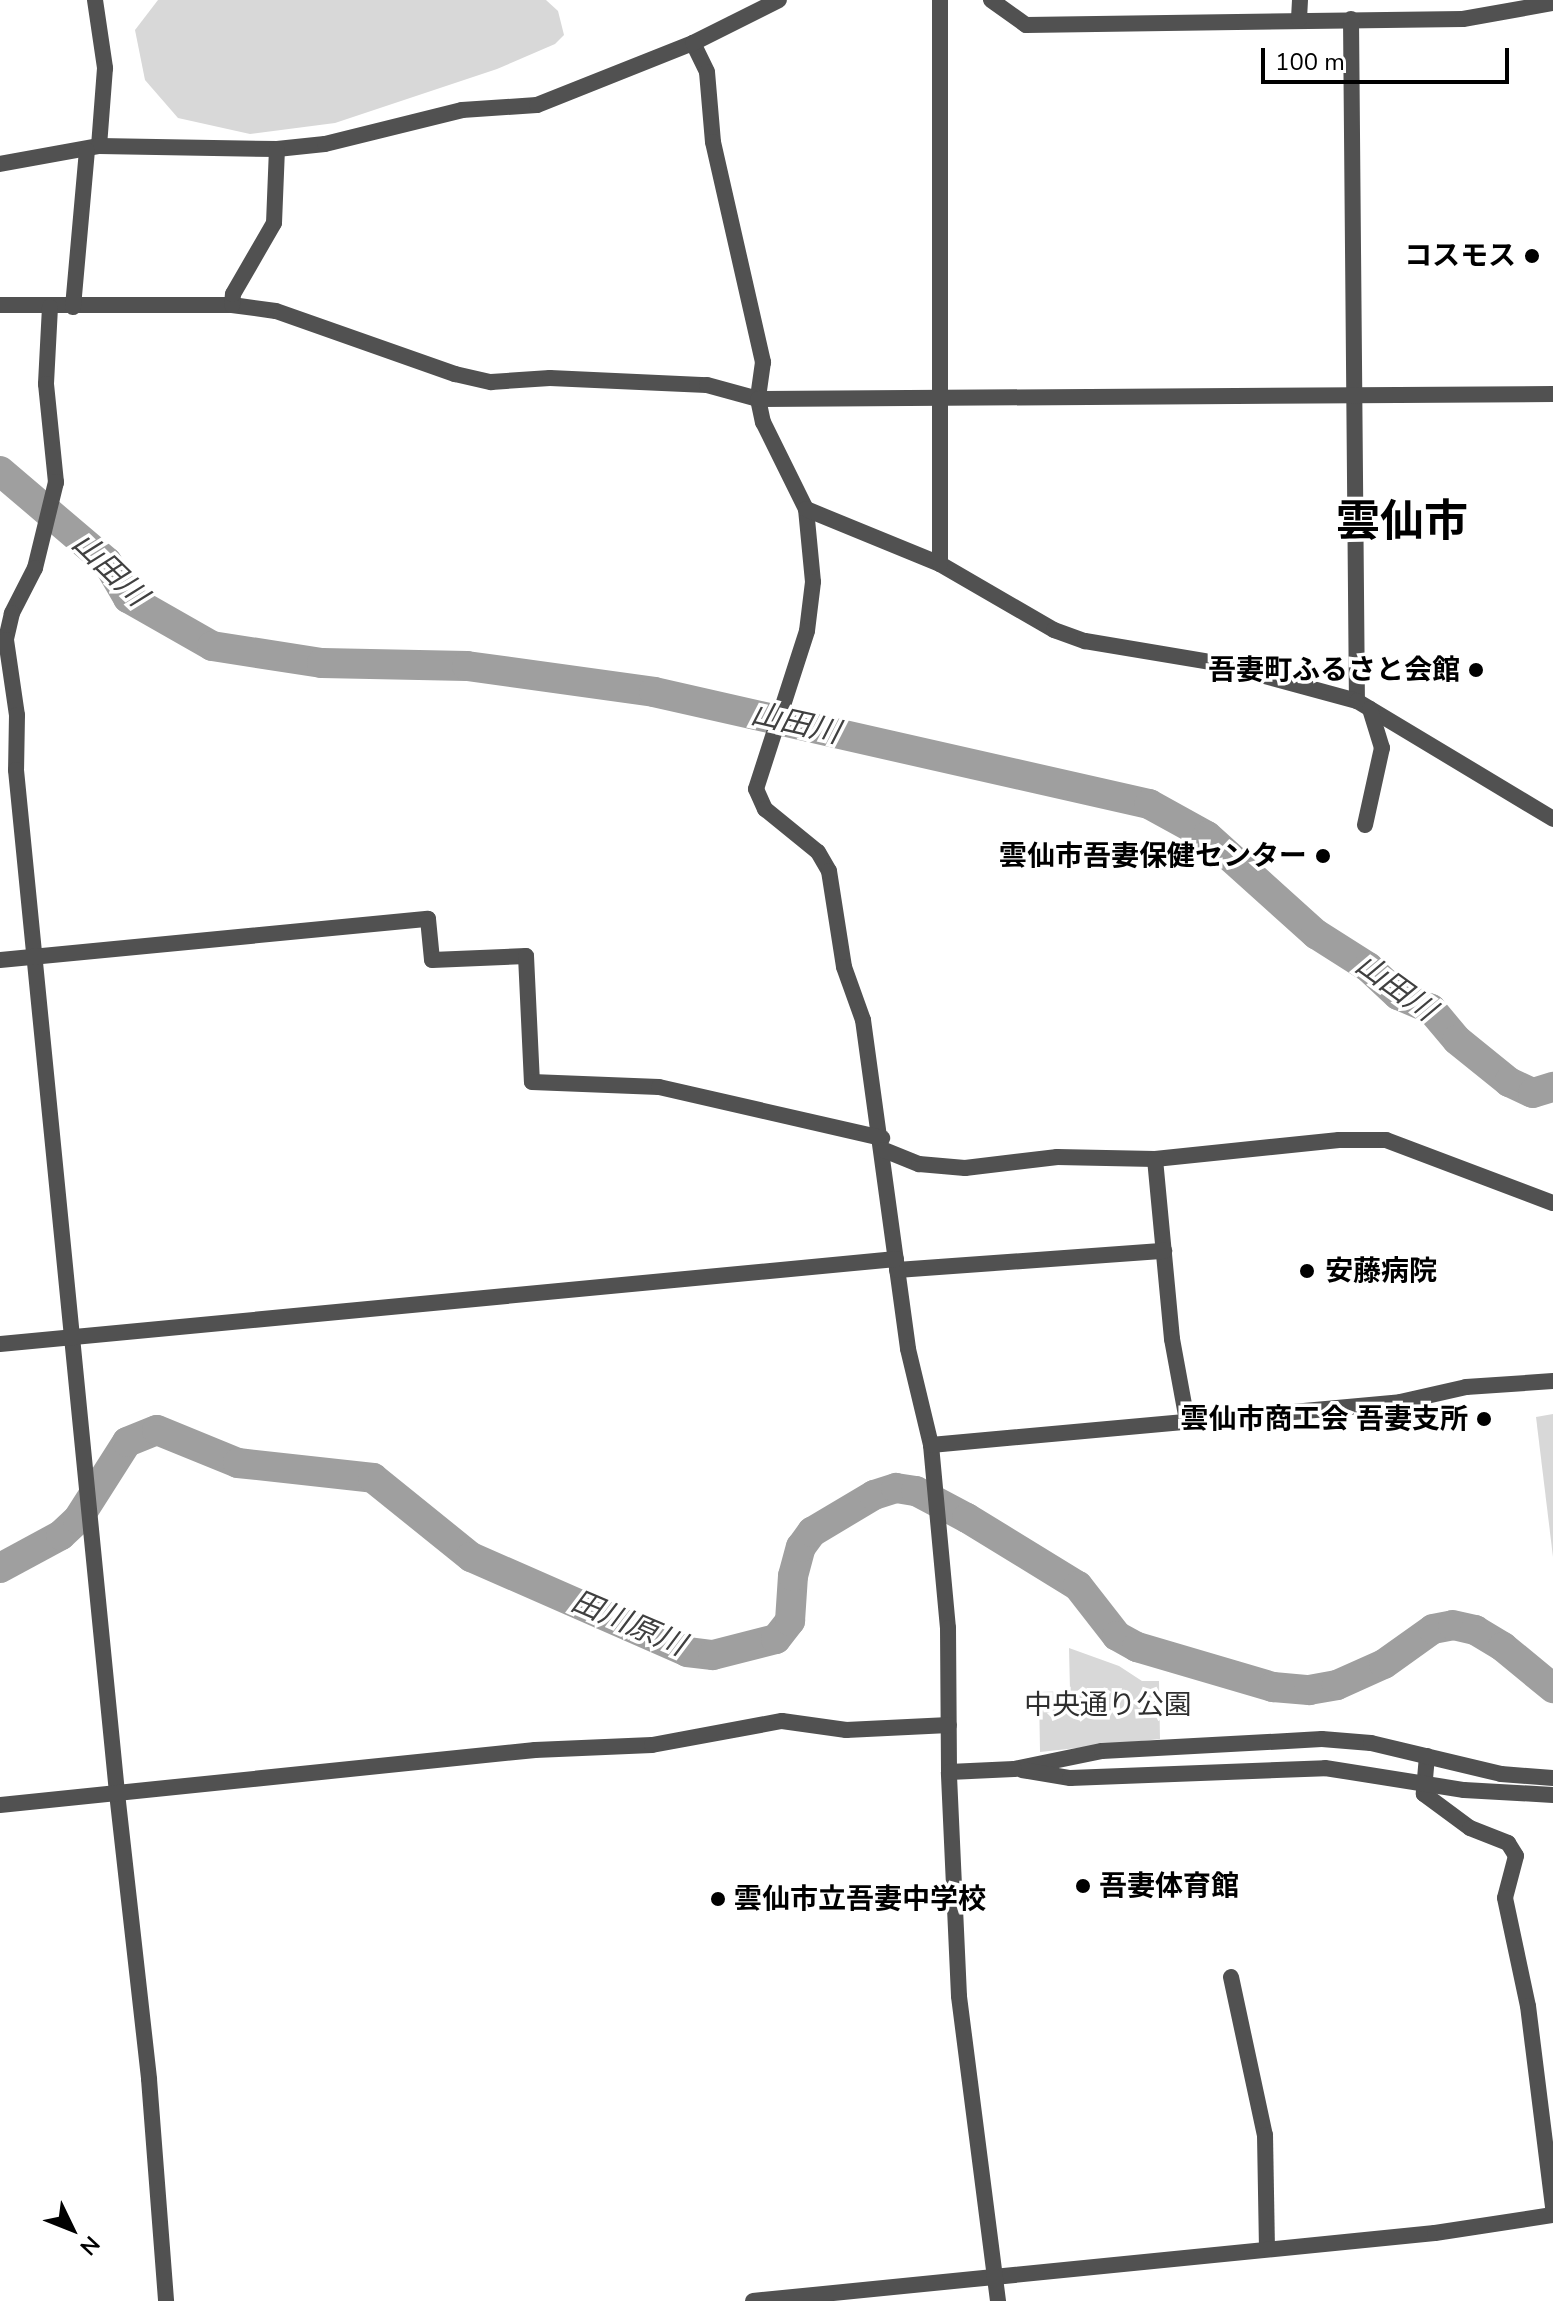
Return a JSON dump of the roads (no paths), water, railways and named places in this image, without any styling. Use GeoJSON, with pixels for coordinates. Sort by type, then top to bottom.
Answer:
{"type":"FeatureCollection","features":[{"type":"Feature","properties":{"kind":"street"},"geometry":{"type":"LineString","coordinates":[[73,307],[105,68],[95,0]]}},
{"type":"Feature","properties":{"kind":"street"},"geometry":{"type":"LineString","coordinates":[[0,164],[93,148],[277,149],[325,144],[462,110],[537,105],[693,43],[779,0]]}},
{"type":"Feature","properties":{"kind":"street"},"geometry":{"type":"LineString","coordinates":[[940,0],[940,564]]}},
{"type":"Feature","properties":{"kind":"street"},"geometry":{"type":"LineString","coordinates":[[991,0],[1026,25],[1463,19],[1553,3]]}},
{"type":"Feature","properties":{"kind":"street"},"geometry":{"type":"LineString","coordinates":[[1299,19],[1300,0]]}},
{"type":"Feature","properties":{"kind":"street"},"geometry":{"type":"LineString","coordinates":[[1351,19],[1354,396],[1364,705],[1382,748],[1365,825]]}},
{"type":"Feature","properties":{"kind":"street"},"geometry":{"type":"LineString","coordinates":[[693,43],[707,72],[713,142],[763,362],[758,399],[763,422],[806,509],[813,582],[807,631],[768,744],[757,796],[765,809],[818,852],[829,871],[844,967],[863,1020],[883,1144],[908,1349],[931,1445],[948,1628],[949,1772],[959,1996],[998,2301]]}},
{"type":"Feature","properties":{"kind":"street"},"geometry":{"type":"LineString","coordinates":[[232,305],[233,294],[274,223],[277,149]]}},
{"type":"Feature","properties":{"kind":"street"},"geometry":{"type":"LineString","coordinates":[[0,305],[232,305],[276,311],[455,374],[491,382],[550,378],[707,385],[758,399],[1553,394]]}},
{"type":"Feature","properties":{"kind":"street"},"geometry":{"type":"LineString","coordinates":[[50,307],[46,384],[56,482],[42,547],[12,613],[6,640],[17,715],[16,770],[117,1793],[149,2079],[166,2301]]}},
{"type":"Feature","properties":{"kind":"street"},"geometry":{"type":"LineString","coordinates":[[806,509],[940,564],[1023,617],[1085,641],[1217,663],[1364,705],[1553,819]]}},
{"type":"Feature","properties":{"kind":"street"},"geometry":{"type":"LineString","coordinates":[[0,960],[428,919],[432,960],[526,956],[532,1082],[659,1087],[883,1144],[939,1168],[1057,1157],[1155,1159],[1339,1140],[1386,1140],[1553,1203]]}},
{"type":"Feature","properties":{"kind":"street"},"geometry":{"type":"LineString","coordinates":[[1155,1159],[1187,1421]]}},
{"type":"Feature","properties":{"kind":"street"},"geometry":{"type":"LineString","coordinates":[[0,1344],[896,1264],[1164,1251]]}},
{"type":"Feature","properties":{"kind":"street"},"geometry":{"type":"LineString","coordinates":[[931,1445],[1400,1402],[1466,1387],[1553,1381]]}},
{"type":"Feature","properties":{"kind":"street"},"geometry":{"type":"LineString","coordinates":[[0,1805],[535,1750],[652,1745],[782,1721],[846,1730],[949,1725]]}},
{"type":"Feature","properties":{"kind":"street"},"geometry":{"type":"LineString","coordinates":[[949,1772],[1014,1769],[1102,1751],[1322,1739],[1371,1743],[1501,1774],[1553,1778]]}},
{"type":"Feature","properties":{"kind":"street"},"geometry":{"type":"LineString","coordinates":[[1188,1746],[1190,1773]]}},
{"type":"Feature","properties":{"kind":"street"},"geometry":{"type":"LineString","coordinates":[[1427,1756],[1421,1782],[1424,1794],[1470,1828],[1508,1843],[1516,1856],[1505,1898],[1528,2006],[1553,2207]]}},
{"type":"Feature","properties":{"kind":"street"},"geometry":{"type":"LineString","coordinates":[[1014,1769],[1070,1778],[1325,1768],[1421,1782],[1553,1795]]}},
{"type":"Feature","properties":{"kind":"street"},"geometry":{"type":"LineString","coordinates":[[1231,1977],[1265,2135],[1267,2248]]}},
{"type":"Feature","properties":{"kind":"street"},"geometry":{"type":"LineString","coordinates":[[753,2301],[994,2274],[1435,2233],[1553,2215]]}},
{"type":"Feature","properties":{"kind":"waterway","name":"山田川"},"geometry":{"type":"LineString","coordinates":[[0,471],[107,562],[128,598],[212,646],[322,663],[467,666],[654,692],[1149,804],[1207,836],[1316,934],[1368,967],[1398,995],[1431,1009],[1457,1040],[1509,1082],[1533,1093],[1553,1087]]}},
{"type":"Feature","properties":{"kind":"waterway","name":"田川原川"},"geometry":{"type":"LineString","coordinates":[[0,1568],[61,1535],[78,1519],[127,1442],[157,1430],[238,1463],[373,1478],[471,1557],[687,1652],[713,1655],[776,1639],[790,1621],[793,1576],[801,1547],[812,1532],[874,1495],[896,1488],[916,1491],[967,1518],[1078,1586],[1117,1636],[1137,1647],[1273,1687],[1309,1690],[1337,1685],[1384,1664],[1433,1629],[1453,1625],[1475,1630],[1503,1647],[1553,1688]]}},
{"type":"Feature","properties":{"kind":"place","name":"コスモス"},"geometry":{"type":"Point","coordinates":[1532,256]}},
{"type":"Feature","properties":{"kind":"place","name":"吾妻町ふるさと会館"},"geometry":{"type":"Point","coordinates":[1476,670]}},
{"type":"Feature","properties":{"kind":"place","name":"雲仙市吾妻保健センター"},"geometry":{"type":"Point","coordinates":[1323,856]}},
{"type":"Feature","properties":{"kind":"place","name":"安藤病院"},"geometry":{"type":"Point","coordinates":[1307,1271]}},
{"type":"Feature","properties":{"kind":"place","name":"雲仙市商工会 吾妻支所"},"geometry":{"type":"Point","coordinates":[1484,1419]}},
{"type":"Feature","properties":{"kind":"place","name":"吾妻体育館"},"geometry":{"type":"Point","coordinates":[1083,1886]}},
{"type":"Feature","properties":{"kind":"place","name":"雲仙市立吾妻中学校"},"geometry":{"type":"Point","coordinates":[718,1899]}},
{"type":"Feature","properties":{"kind":"district","name":"雲仙市"},"geometry":{"type":"Point","coordinates":[1402,522]}},
{"type":"Feature","properties":{"kind":"park label","name":"中央通り公園"},"geometry":{"type":"Point","coordinates":[1108,1705]}}]}
